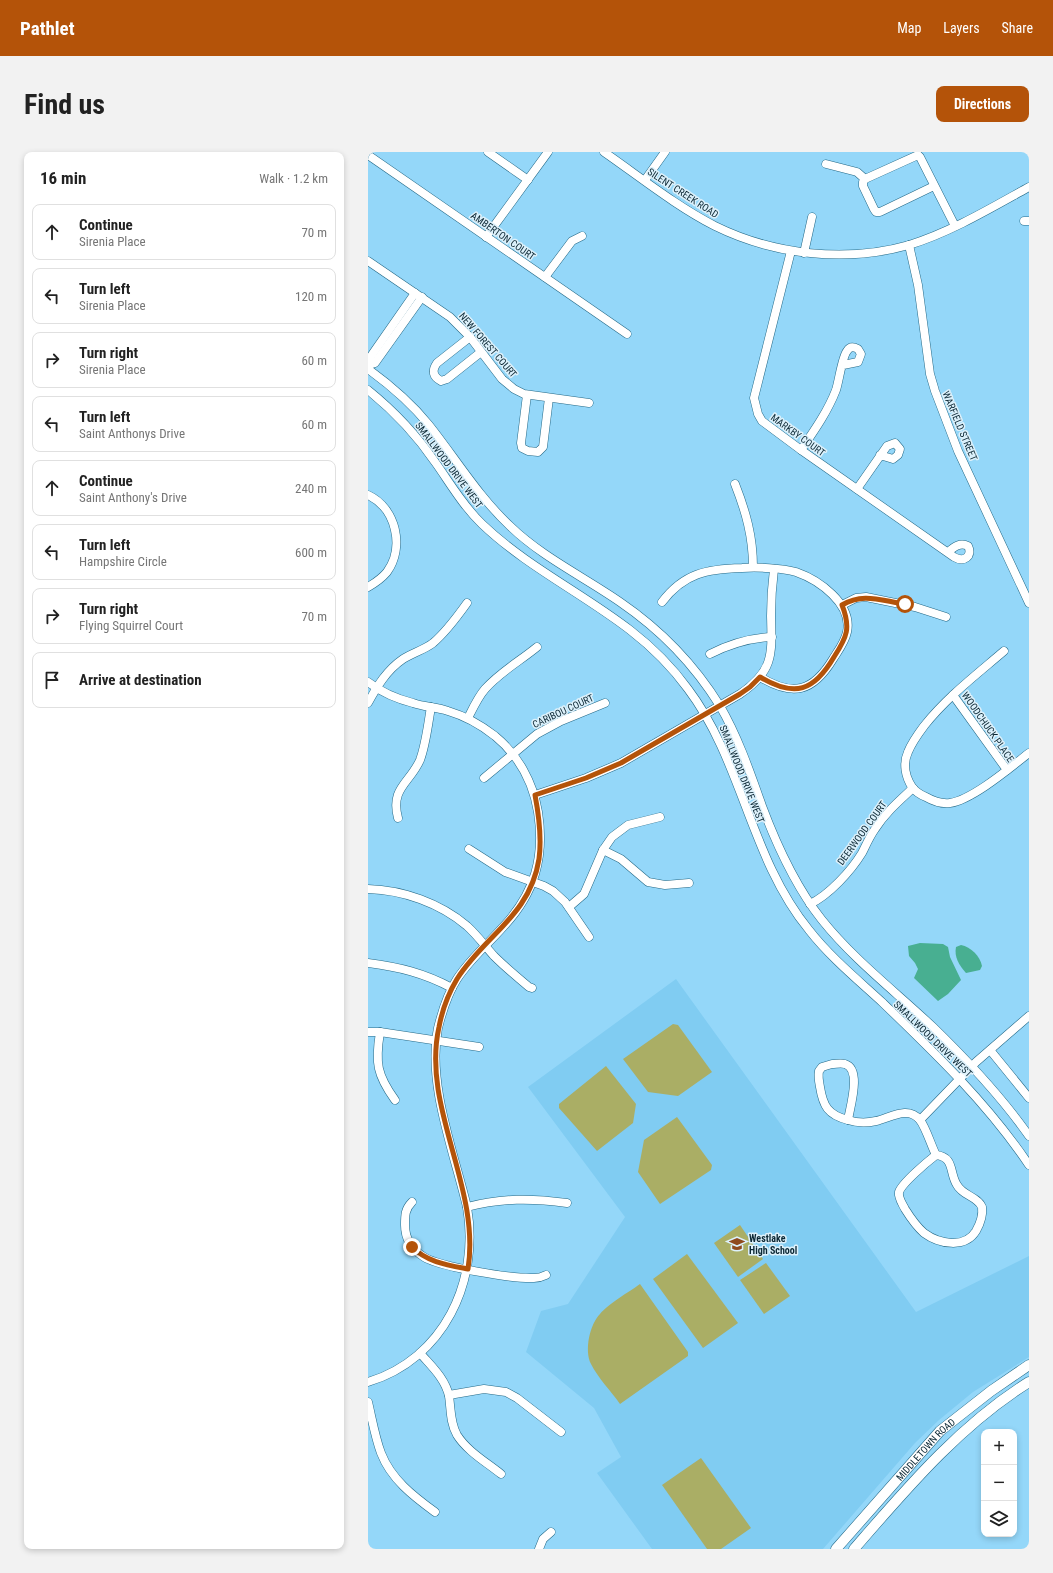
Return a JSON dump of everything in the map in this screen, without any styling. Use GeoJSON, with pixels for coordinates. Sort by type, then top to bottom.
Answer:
{"type":"FeatureCollection","features":[{"type":"Feature","properties":{"kind":"main road","name":"MIDDLETOWN ROAD"},"geometry":{"type":"LineString","coordinates":[[836,1549],[940,1431],[990,1391],[1029,1365]]}},
{"type":"Feature","properties":{"kind":"main road","name":"MIDDLETOWN ROAD"},"geometry":{"type":"LineString","coordinates":[[854,1549],[933,1460],[960,1434],[989,1410],[1029,1382]]}},
{"type":"Feature","properties":{"kind":"main road"},"geometry":{"type":"LineString","coordinates":[[933,1460],[941,1443],[940,1431]]}},
{"type":"Feature","properties":{"kind":"main road"},"geometry":{"type":"LineString","coordinates":[[847,1549],[854,1543],[861,1541]]}},
{"type":"Feature","properties":{"kind":"street"},"geometry":{"type":"LineString","coordinates":[[488,152],[528,180]]}},
{"type":"Feature","properties":{"kind":"street"},"geometry":{"type":"LineString","coordinates":[[486,237],[548,152]]}},
{"type":"Feature","properties":{"kind":"street","name":"SILENT CREEK ROAD"},"geometry":{"type":"LineString","coordinates":[[604,152],[681,206],[715,225],[733,234],[758,242],[804,253],[850,254],[880,251],[909,245],[955,226],[1029,187]]}},
{"type":"Feature","properties":{"kind":"street"},"geometry":{"type":"LineString","coordinates":[[645,180],[665,152]]}},
{"type":"Feature","properties":{"kind":"street","name":"AMBERTON COURT"},"geometry":{"type":"LineString","coordinates":[[368,155],[627,334]]}},
{"type":"Feature","properties":{"kind":"street"},"geometry":{"type":"LineString","coordinates":[[934,186],[880,212],[876,212],[863,186],[863,182],[918,155],[955,226]]}},
{"type":"Feature","properties":{"kind":"street"},"geometry":{"type":"LineString","coordinates":[[826,164],[857,172],[865,180]]}},
{"type":"Feature","properties":{"kind":"street"},"geometry":{"type":"LineString","coordinates":[[804,253],[812,217]]}},
{"type":"Feature","properties":{"kind":"street"},"geometry":{"type":"LineString","coordinates":[[545,277],[572,241],[582,236]]}},
{"type":"Feature","properties":{"kind":"street","name":"WARFIELD STREET"},"geometry":{"type":"LineString","coordinates":[[909,245],[918,285],[930,374],[934,391],[958,451],[1029,603]]}},
{"type":"Feature","properties":{"kind":"street","name":"MARKBY COURT"},"geometry":{"type":"LineString","coordinates":[[791,251],[754,398],[758,414],[762,421],[801,450],[948,552]]}},
{"type":"Feature","properties":{"kind":"street","name":"NEW FOREST COURT"},"geometry":{"type":"LineString","coordinates":[[368,261],[450,317],[470,337],[508,385],[527,395],[589,403]]}},
{"type":"Feature","properties":{"kind":"street"},"geometry":{"type":"LineString","coordinates":[[368,367],[369,359],[418,295]]}},
{"type":"Feature","properties":{"kind":"street"},"geometry":{"type":"LineString","coordinates":[[470,337],[437,363],[433,373],[435,376],[441,381],[447,379],[481,352]]}},
{"type":"Feature","properties":{"kind":"street"},"geometry":{"type":"LineString","coordinates":[[801,450],[832,400],[843,365]]}},
{"type":"Feature","properties":{"kind":"street","name":"SMALLWOOD DRIVE WEST"},"geometry":{"type":"LineString","coordinates":[[368,367],[404,399],[427,423],[477,491],[511,527],[535,546],[619,602],[649,624],[672,644],[694,669],[720,706],[740,746],[780,848],[795,881],[810,904],[842,944],[934,1028],[972,1066],[997,1093],[1029,1136]]}},
{"type":"Feature","properties":{"kind":"street","name":"SMALLWOOD DRIVE WEST"},"geometry":{"type":"LineString","coordinates":[[368,390],[411,430],[463,502],[480,522],[527,560],[605,612],[646,643],[688,689],[716,734],[732,771],[765,858],[783,893],[796,913],[825,949],[960,1078],[1009,1136],[1029,1165]]}},
{"type":"Feature","properties":{"kind":"street"},"geometry":{"type":"LineString","coordinates":[[527,395],[521,443],[522,448],[528,451],[538,452],[543,447],[549,398]]}},
{"type":"Feature","properties":{"kind":"street"},"geometry":{"type":"LineString","coordinates":[[857,489],[880,455]]}},
{"type":"Feature","properties":{"kind":"street"},"geometry":{"type":"LineString","coordinates":[[734,484],[749,524],[752,543],[753,567]]}},
{"type":"Feature","properties":{"kind":"street"},"geometry":{"type":"LineString","coordinates":[[368,495],[379,503],[390,516],[396,532],[396,545],[390,568],[379,580],[368,587]]}},
{"type":"Feature","properties":{"kind":"street"},"geometry":{"type":"LineString","coordinates":[[662,602],[678,585],[695,574],[712,570],[753,567],[789,571],[804,576],[829,591],[842,605],[847,622],[847,632],[833,659],[823,674],[818,680],[806,686],[789,689],[779,687],[760,677]]}},
{"type":"Feature","properties":{"kind":"street"},"geometry":{"type":"LineString","coordinates":[[535,795],[586,778],[621,763],[705,715],[750,687],[760,677],[770,659],[772,637],[771,606],[774,570]]}},
{"type":"Feature","properties":{"kind":"street"},"geometry":{"type":"LineString","coordinates":[[842,605],[856,598],[866,597],[915,606],[946,617]]}},
{"type":"Feature","properties":{"kind":"street"},"geometry":{"type":"LineString","coordinates":[[368,702],[384,676],[404,658],[427,647],[439,637],[467,603]]}},
{"type":"Feature","properties":{"kind":"street"},"geometry":{"type":"LineString","coordinates":[[710,654],[728,645],[741,641],[772,637]]}},
{"type":"Feature","properties":{"kind":"street"},"geometry":{"type":"LineString","coordinates":[[468,718],[486,688],[536,647]]}},
{"type":"Feature","properties":{"kind":"street"},"geometry":{"type":"LineString","coordinates":[[1004,651],[953,694],[929,720],[908,750],[905,766],[907,777],[913,788],[928,799],[949,803],[966,797],[1007,770],[1029,753]]}},
{"type":"Feature","properties":{"kind":"street"},"geometry":{"type":"LineString","coordinates":[[368,682],[376,688],[404,700],[448,711],[468,718],[495,736],[512,753],[524,772],[535,795],[540,839],[539,859],[533,882],[516,912],[466,966],[452,988],[442,1013],[437,1040],[437,1082],[467,1207],[470,1239],[468,1269],[454,1309],[445,1324],[420,1353],[394,1370],[368,1382]]}},
{"type":"Feature","properties":{"kind":"street","name":"WOODCHUCK PLACE"},"geometry":{"type":"LineString","coordinates":[[953,694],[1007,770]]}},
{"type":"Feature","properties":{"kind":"street","name":"CARIBOU COURT"},"geometry":{"type":"LineString","coordinates":[[484,778],[512,753],[546,728],[605,703]]}},
{"type":"Feature","properties":{"kind":"street"},"geometry":{"type":"LineString","coordinates":[[398,818],[396,806],[397,798],[405,781],[420,760],[431,707]]}},
{"type":"Feature","properties":{"kind":"street","name":"DEERWOOD COURT"},"geometry":{"type":"LineString","coordinates":[[810,904],[823,896],[848,872],[881,821],[896,803],[913,788]]}},
{"type":"Feature","properties":{"kind":"street"},"geometry":{"type":"LineString","coordinates":[[569,907],[584,894],[603,850],[612,837],[622,828],[660,817]]}},
{"type":"Feature","properties":{"kind":"street"},"geometry":{"type":"LineString","coordinates":[[469,850],[505,872],[553,891],[569,907],[589,937]]}},
{"type":"Feature","properties":{"kind":"street"},"geometry":{"type":"LineString","coordinates":[[603,850],[621,860],[648,882],[665,885],[689,883]]}},
{"type":"Feature","properties":{"kind":"street"},"geometry":{"type":"LineString","coordinates":[[368,889],[398,892],[428,903],[457,918],[468,927],[512,972],[532,988]]}},
{"type":"Feature","properties":{"kind":"street"},"geometry":{"type":"LineString","coordinates":[[368,963],[413,971],[452,988]]}},
{"type":"Feature","properties":{"kind":"street"},"geometry":{"type":"LineString","coordinates":[[920,1120],[972,1066],[1029,1016]]}},
{"type":"Feature","properties":{"kind":"street"},"geometry":{"type":"LineString","coordinates":[[368,1032],[380,1032],[479,1047]]}},
{"type":"Feature","properties":{"kind":"street"},"geometry":{"type":"LineString","coordinates":[[380,1032],[377,1052],[378,1066],[384,1084],[395,1100]]}},
{"type":"Feature","properties":{"kind":"street"},"geometry":{"type":"LineString","coordinates":[[990,1050],[1029,1098]]}},
{"type":"Feature","properties":{"kind":"street"},"geometry":{"type":"LineString","coordinates":[[848,1120],[854,1084],[854,1074],[851,1068],[846,1064],[822,1066],[818,1074],[823,1104],[832,1114],[848,1120],[858,1122],[871,1122],[904,1113],[911,1114],[920,1120],[936,1155]]}},
{"type":"Feature","properties":{"kind":"street"},"geometry":{"type":"LineString","coordinates":[[936,1155],[942,1155],[948,1160],[956,1184],[962,1192],[979,1202],[983,1210],[981,1220],[975,1232],[963,1242],[952,1243],[940,1241],[924,1233],[914,1222],[899,1198],[899,1192],[903,1184],[936,1155]]}},
{"type":"Feature","properties":{"kind":"street"},"geometry":{"type":"LineString","coordinates":[[467,1207],[493,1201],[512,1199],[567,1203]]}},
{"type":"Feature","properties":{"kind":"street"},"geometry":{"type":"LineString","coordinates":[[412,1202],[406,1210],[405,1228],[407,1239],[412,1247],[420,1254],[431,1260],[468,1269],[525,1278],[538,1278],[546,1275]]}},
{"type":"Feature","properties":{"kind":"street"},"geometry":{"type":"LineString","coordinates":[[420,1353],[439,1374],[449,1395],[452,1420],[456,1433],[469,1448],[501,1474]]}},
{"type":"Feature","properties":{"kind":"street"},"geometry":{"type":"LineString","coordinates":[[449,1395],[484,1389],[506,1392],[517,1398],[561,1432]]}},
{"type":"Feature","properties":{"kind":"street"},"geometry":{"type":"LineString","coordinates":[[368,1402],[381,1452],[392,1472],[407,1489],[435,1512]]}},
{"type":"Feature","properties":{"kind":"street"},"geometry":{"type":"LineString","coordinates":[[540,1549],[543,1539],[551,1532]]}},
{"type":"Feature","properties":{"kind":"shaded area"},"geometry":{"type":"Polygon","coordinates":[[[920,943],[943,944],[948,947],[950,957],[961,980],[948,994],[938,1001],[914,978],[918,969],[909,956],[908,946],[920,943]]]}},
{"type":"Feature","properties":{"kind":"shaded area"},"geometry":{"type":"Polygon","coordinates":[[[961,945],[972,950],[977,955],[982,966],[980,970],[966,973],[963,970],[959,964],[956,954],[956,947],[961,945]]]}},
{"type":"Feature","properties":{"kind":"shaded area","name":"Westlake High School"},"geometry":{"type":"Polygon","coordinates":[[[676,979],[916,1312],[1029,1256],[1029,1357],[973,1392],[939,1420],[915,1443],[823,1549],[652,1549],[597,1473],[621,1457],[594,1408],[526,1352],[541,1311],[568,1304],[625,1217],[528,1087],[676,979]]]}},
{"type":"Feature","properties":{"kind":"shaded area"},"geometry":{"type":"Polygon","coordinates":[[[673,1024],[678,1025],[712,1072],[678,1096],[648,1092],[623,1059],[673,1024]]]}},
{"type":"Feature","properties":{"kind":"shaded area"},"geometry":{"type":"Polygon","coordinates":[[[606,1066],[636,1104],[633,1123],[597,1151],[559,1108],[559,1104],[606,1066]]]}},
{"type":"Feature","properties":{"kind":"shaded area"},"geometry":{"type":"Polygon","coordinates":[[[677,1117],[712,1165],[711,1170],[660,1204],[638,1172],[644,1140],[677,1117]]]}},
{"type":"Feature","properties":{"kind":"shaded area"},"geometry":{"type":"Polygon","coordinates":[[[740,1225],[763,1259],[738,1277],[714,1243],[740,1225]]]}},
{"type":"Feature","properties":{"kind":"shaded area"},"geometry":{"type":"Polygon","coordinates":[[[687,1254],[738,1323],[703,1348],[653,1279],[687,1254]]]}},
{"type":"Feature","properties":{"kind":"shaded area"},"geometry":{"type":"Polygon","coordinates":[[[766,1263],[790,1296],[764,1314],[740,1280],[766,1263]]]}},
{"type":"Feature","properties":{"kind":"shaded area"},"geometry":{"type":"Polygon","coordinates":[[[640,1284],[688,1352],[688,1356],[620,1404],[591,1364],[588,1352],[589,1338],[596,1318],[613,1302],[640,1284]]]}},
{"type":"Feature","properties":{"kind":"shaded area"},"geometry":{"type":"Polygon","coordinates":[[[701,1458],[751,1528],[721,1549],[707,1549],[662,1485],[701,1458]]]}},
{"type":"Feature","properties":{"kind":"place","name":"Westlake High School"},"geometry":{"type":"Point","coordinates":[737,1244]}},
{"type":"Feature","properties":{"kind":"route"},"geometry":{"type":"LineString","coordinates":[[412,1247],[424,1257],[431,1260],[468,1269],[470,1232],[468,1214],[437,1082],[436,1058],[438,1029],[442,1013],[457,979],[466,966],[512,918],[526,898],[533,882],[539,859],[540,839],[540,824],[535,795],[586,778],[621,763],[740,694],[756,682],[760,677],[773,685],[789,689],[800,688],[814,683],[823,674],[845,637],[848,627],[842,605],[850,600],[866,597],[905,604]]}}]}
